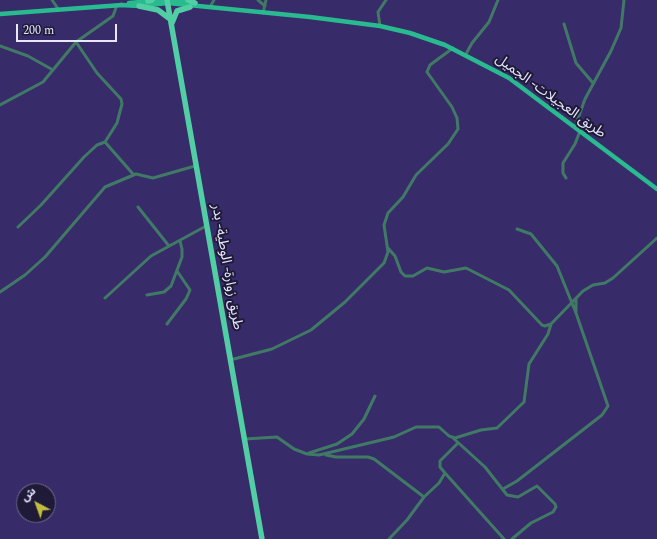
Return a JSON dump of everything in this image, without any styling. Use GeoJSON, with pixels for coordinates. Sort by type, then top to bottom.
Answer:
{"type":"FeatureCollection","features":[{"type":"Feature","properties":{"kind":"highway"},"geometry":{"type":"LineString","coordinates":[[139,6],[158,10],[170,22],[177,11],[192,5],[188,0]]}},
{"type":"Feature","properties":{"kind":"highway","name":"طريق زوارة- الوطية- بدر"},"geometry":{"type":"LineString","coordinates":[[167,1],[262,539]]}},
{"type":"Feature","properties":{"kind":"main road"},"geometry":{"type":"LineString","coordinates":[[0,14],[119,5],[150,1],[167,1]]}},
{"type":"Feature","properties":{"kind":"main road"},"geometry":{"type":"LineString","coordinates":[[119,5],[139,6],[167,1]]}},
{"type":"Feature","properties":{"kind":"main road","name":"طريق العجيلات- الجميل"},"geometry":{"type":"LineString","coordinates":[[167,1],[209,7],[310,16],[380,26],[410,33],[453,48],[509,78],[657,189]]}},
{"type":"Feature","properties":{"kind":"street"},"geometry":{"type":"LineString","coordinates":[[52,0],[59,10]]}},
{"type":"Feature","properties":{"kind":"street"},"geometry":{"type":"LineString","coordinates":[[209,7],[214,0]]}},
{"type":"Feature","properties":{"kind":"street"},"geometry":{"type":"LineString","coordinates":[[258,0],[265,6]]}},
{"type":"Feature","properties":{"kind":"street"},"geometry":{"type":"LineString","coordinates":[[263,12],[266,0]]}},
{"type":"Feature","properties":{"kind":"street"},"geometry":{"type":"LineString","coordinates":[[380,26],[378,12],[386,0]]}},
{"type":"Feature","properties":{"kind":"street"},"geometry":{"type":"LineString","coordinates":[[466,54],[475,38],[489,22],[498,0]]}},
{"type":"Feature","properties":{"kind":"street"},"geometry":{"type":"LineString","coordinates":[[575,127],[593,83],[611,52],[621,28],[624,0]]}},
{"type":"Feature","properties":{"kind":"street"},"geometry":{"type":"LineString","coordinates":[[0,105],[43,82],[76,42],[110,18],[115,13],[119,5]]}},
{"type":"Feature","properties":{"kind":"street"},"geometry":{"type":"LineString","coordinates":[[564,24],[576,63],[593,83]]}},
{"type":"Feature","properties":{"kind":"street"},"geometry":{"type":"LineString","coordinates":[[18,227],[41,205],[84,157],[97,145],[105,142],[116,128],[122,104],[121,99],[97,72],[76,42]]}},
{"type":"Feature","properties":{"kind":"street"},"geometry":{"type":"LineString","coordinates":[[0,46],[28,56],[53,70]]}},
{"type":"Feature","properties":{"kind":"street"},"geometry":{"type":"LineString","coordinates":[[230,360],[272,349],[293,340],[315,327],[375,274],[386,259],[388,248],[384,225],[388,213],[403,197],[420,170],[448,144],[458,129],[458,118],[427,72],[430,65],[453,48]]}},
{"type":"Feature","properties":{"kind":"street"},"geometry":{"type":"LineString","coordinates":[[566,178],[563,173],[563,163],[575,144],[580,131]]}},
{"type":"Feature","properties":{"kind":"street"},"geometry":{"type":"LineString","coordinates":[[105,142],[133,174]]}},
{"type":"Feature","properties":{"kind":"street"},"geometry":{"type":"LineString","coordinates":[[0,292],[25,275],[45,257],[105,187],[133,174],[153,178],[195,166]]}},
{"type":"Feature","properties":{"kind":"street"},"geometry":{"type":"LineString","coordinates":[[138,207],[169,246]]}},
{"type":"Feature","properties":{"kind":"street"},"geometry":{"type":"LineString","coordinates":[[105,298],[144,261],[206,226]]}},
{"type":"Feature","properties":{"kind":"street"},"geometry":{"type":"LineString","coordinates":[[503,490],[548,458],[608,409],[607,402],[576,313],[553,260],[531,234],[517,229]]}},
{"type":"Feature","properties":{"kind":"street"},"geometry":{"type":"LineString","coordinates":[[452,437],[497,428],[521,405],[525,399],[529,364],[548,334],[551,324],[576,298],[590,287],[608,281],[657,238]]}},
{"type":"Feature","properties":{"kind":"street"},"geometry":{"type":"LineString","coordinates":[[147,295],[160,294],[167,290],[177,271],[182,253],[180,241]]}},
{"type":"Feature","properties":{"kind":"street"},"geometry":{"type":"LineString","coordinates":[[388,248],[396,256],[401,272],[405,276],[413,276],[427,268],[444,272],[466,268],[509,290],[542,325],[548,334]]}},
{"type":"Feature","properties":{"kind":"street"},"geometry":{"type":"LineString","coordinates":[[167,324],[186,299],[190,290],[177,271]]}},
{"type":"Feature","properties":{"kind":"street"},"geometry":{"type":"LineString","coordinates":[[576,298],[576,313]]}},
{"type":"Feature","properties":{"kind":"street"},"geometry":{"type":"LineString","coordinates":[[542,325],[551,324]]}},
{"type":"Feature","properties":{"kind":"street"},"geometry":{"type":"LineString","coordinates":[[308,454],[337,444],[352,434],[364,419],[375,396]]}},
{"type":"Feature","properties":{"kind":"street"},"geometry":{"type":"LineString","coordinates":[[245,439],[277,437],[294,449],[308,454],[325,454],[398,436],[416,427],[439,427],[452,437],[484,468],[510,496],[518,497],[533,487],[539,487],[556,507],[553,512],[532,523],[512,539]]}},
{"type":"Feature","properties":{"kind":"street"},"geometry":{"type":"LineString","coordinates":[[458,443],[440,461],[440,467],[504,539]]}},
{"type":"Feature","properties":{"kind":"street"},"geometry":{"type":"LineString","coordinates":[[325,454],[336,457],[374,459],[424,497]]}},
{"type":"Feature","properties":{"kind":"street"},"geometry":{"type":"LineString","coordinates":[[389,539],[407,520],[424,497],[439,483],[445,473]]}}]}
